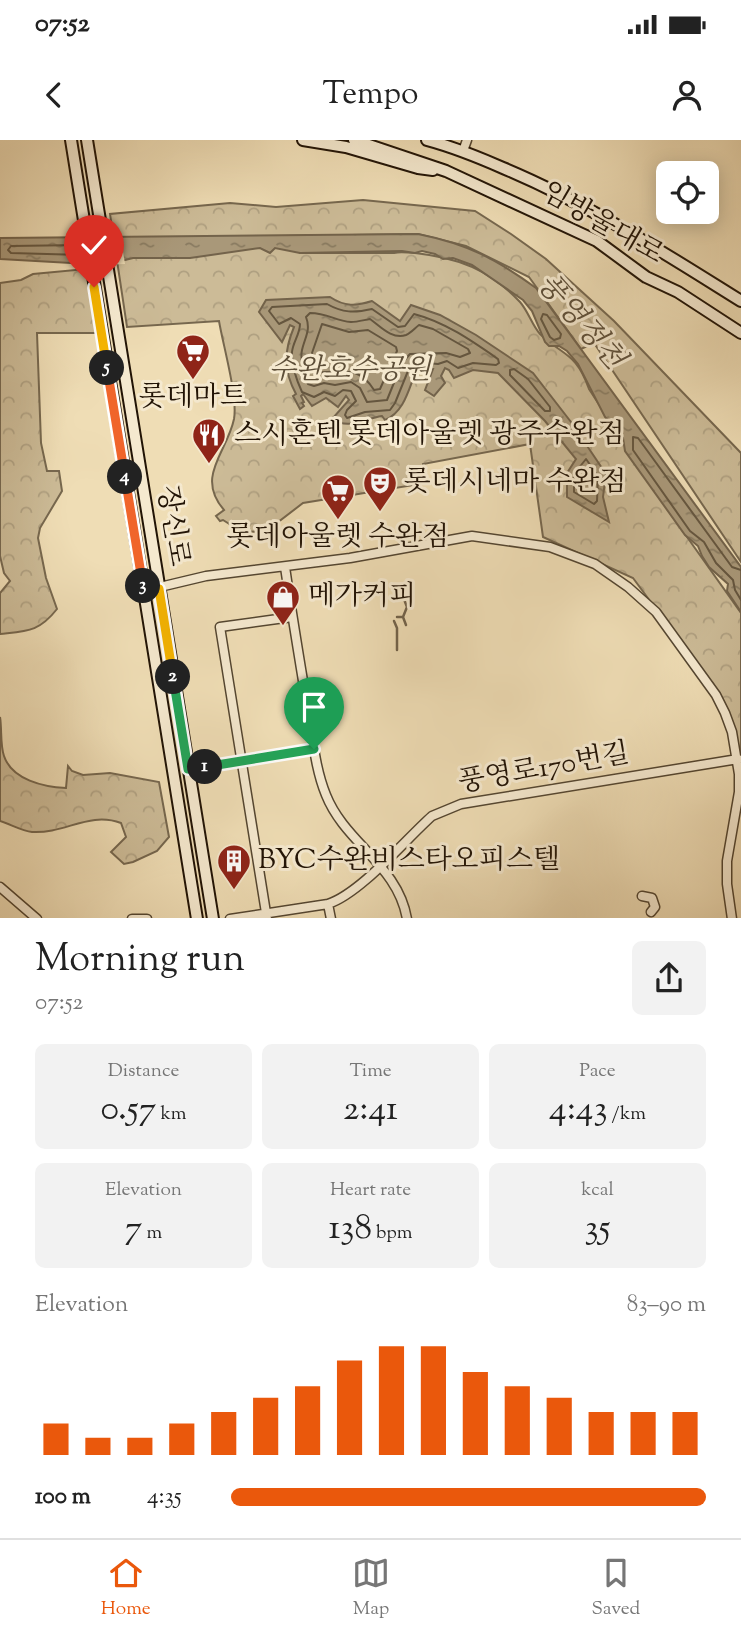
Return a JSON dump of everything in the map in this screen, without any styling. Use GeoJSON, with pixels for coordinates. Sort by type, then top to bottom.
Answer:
{"type":"FeatureCollection","features":[{"type":"Feature","properties":{"kind":"main road","name":"장신로"},"geometry":{"type":"LineString","coordinates":[[71,140],[197,918]]}},
{"type":"Feature","properties":{"kind":"main road","name":"장신로"},"geometry":{"type":"LineString","coordinates":[[87,140],[213,918]]}},
{"type":"Feature","properties":{"kind":"main road"},"geometry":{"type":"LineString","coordinates":[[303,140],[346,147],[418,168],[446,171]]}},
{"type":"Feature","properties":{"kind":"main road","name":"임방울대로"},"geometry":{"type":"LineString","coordinates":[[354,140],[446,171],[597,241],[646,277],[678,292],[741,333]]}},
{"type":"Feature","properties":{"kind":"main road","name":"임방울대로"},"geometry":{"type":"LineString","coordinates":[[427,140],[465,146],[540,183],[613,222],[741,302]]}},
{"type":"Feature","properties":{"kind":"street"},"geometry":{"type":"LineString","coordinates":[[143,591],[206,576],[285,567],[472,536],[550,547],[595,564],[628,586],[668,626],[716,695],[732,732],[738,759],[739,792],[727,861],[732,918]]}},
{"type":"Feature","properties":{"kind":"street"},"geometry":{"type":"LineString","coordinates":[[285,567],[314,749],[323,789],[335,813],[397,886],[407,918]]}},
{"type":"Feature","properties":{"kind":"street"},"geometry":{"type":"LineString","coordinates":[[267,916],[220,627],[292,617]]}},
{"type":"Feature","properties":{"kind":"street"},"geometry":{"type":"LineString","coordinates":[[188,769],[314,749]]}},
{"type":"Feature","properties":{"kind":"street","name":"풍영로170번길"},"geometry":{"type":"LineString","coordinates":[[328,904],[345,896],[432,816],[447,808],[738,759]]}},
{"type":"Feature","properties":{"kind":"street"},"geometry":{"type":"LineString","coordinates":[[0,887],[36,918]]}},
{"type":"Feature","properties":{"kind":"street"},"geometry":{"type":"LineString","coordinates":[[642,895],[652,898],[655,907],[651,912]]}},
{"type":"Feature","properties":{"kind":"street"},"geometry":{"type":"LineString","coordinates":[[242,918],[328,904],[331,918]]}},
{"type":"Feature","properties":{"kind":"green space","name":"수완호수공원"},"geometry":{"type":"Polygon","coordinates":[[[363,200],[475,211],[511,234],[546,259],[614,321],[741,453],[741,562],[594,343],[581,349],[529,277],[466,246],[418,234],[286,236],[300,253],[415,253],[446,258],[472,267],[497,281],[508,291],[523,306],[540,334],[574,361],[589,389],[670,513],[741,613],[741,756],[721,697],[633,578],[543,537],[530,444],[423,464],[426,483],[303,503],[269,529],[257,532],[239,530],[223,520],[220,521],[216,516],[224,510],[212,486],[213,475],[234,419],[235,409],[219,321],[127,327],[110,214],[230,203],[276,207],[363,200]]]}},
{"type":"Feature","properties":{"kind":"green space"},"geometry":{"type":"Polygon","coordinates":[[[86,269],[98,333],[37,333],[41,443],[47,471],[59,471],[62,491],[40,528],[38,538],[46,578],[57,609],[32,629],[0,634],[0,593],[10,581],[4,573],[0,556],[0,283],[21,280],[33,274],[86,269]]]}},
{"type":"Feature","properties":{"kind":"green space"},"geometry":{"type":"Polygon","coordinates":[[[0,717],[4,756],[14,771],[30,781],[66,788],[68,766],[72,771],[83,775],[110,773],[159,782],[169,837],[157,851],[124,864],[111,852],[126,837],[121,823],[109,820],[87,821],[55,830],[32,832],[0,821],[0,717]]]}},
{"type":"Feature","properties":{"kind":"water","name":"풍영정천"},"geometry":{"type":"Polygon","coordinates":[[[418,234],[481,254],[536,288],[741,567],[741,612],[727,591],[728,584],[709,567],[698,546],[685,535],[625,451],[623,438],[605,417],[578,364],[567,351],[559,346],[549,346],[545,342],[532,311],[523,300],[472,265],[422,251],[300,253],[275,248],[270,253],[260,248],[190,258],[133,258],[71,263],[0,259],[0,238],[418,234]]]}},
{"type":"Feature","properties":{"kind":"water","name":"수완호수공원"},"geometry":{"type":"Polygon","coordinates":[[[330,297],[351,305],[372,301],[400,321],[411,305],[440,315],[533,373],[606,474],[603,497],[609,522],[567,497],[567,473],[576,459],[545,421],[498,373],[473,370],[454,378],[445,368],[441,376],[445,383],[434,396],[425,390],[433,369],[417,369],[402,405],[385,420],[382,416],[344,424],[332,419],[349,400],[346,396],[338,407],[326,398],[312,406],[303,394],[301,396],[304,406],[300,409],[293,396],[296,394],[286,360],[294,327],[290,325],[282,342],[259,312],[266,300],[330,297]]]}},
{"type":"Feature","properties":{"kind":"pier"},"geometry":{"type":"Polygon","coordinates":[[[120,234],[125,264],[80,266],[75,235],[120,234]]]}},
{"type":"Feature","properties":{"kind":"waterway"},"geometry":{"type":"LineString","coordinates":[[397,617],[403,617],[407,607],[402,594],[405,585]]}},
{"type":"Feature","properties":{"kind":"waterway"},"geometry":{"type":"LineString","coordinates":[[403,617],[406,625]]}},
{"type":"Feature","properties":{"kind":"waterway"},"geometry":{"type":"LineString","coordinates":[[394,621],[397,628],[397,650]]}},
{"type":"Feature","properties":{"kind":"place","name":"롯데마트"},"geometry":{"type":"Point","coordinates":[193,381]}},
{"type":"Feature","properties":{"kind":"place","name":"스시혼텐 롯데아울렛 광주수완점"},"geometry":{"type":"Point","coordinates":[209,465]}},
{"type":"Feature","properties":{"kind":"place","name":"롯데시네마 수완점"},"geometry":{"type":"Point","coordinates":[380,513]}},
{"type":"Feature","properties":{"kind":"place","name":"롯데아울렛 수완점"},"geometry":{"type":"Point","coordinates":[338,521]}},
{"type":"Feature","properties":{"kind":"place","name":"메가커피"},"geometry":{"type":"Point","coordinates":[283,627]}},
{"type":"Feature","properties":{"kind":"place","name":"BYC수완비스타오피스텔"},"geometry":{"type":"Point","coordinates":[234,891]}},
{"type":"Feature","properties":{"kind":"route"},"geometry":{"type":"LineString","coordinates":[[94,287],[143,591],[159,589],[188,769],[314,749]]}}]}
